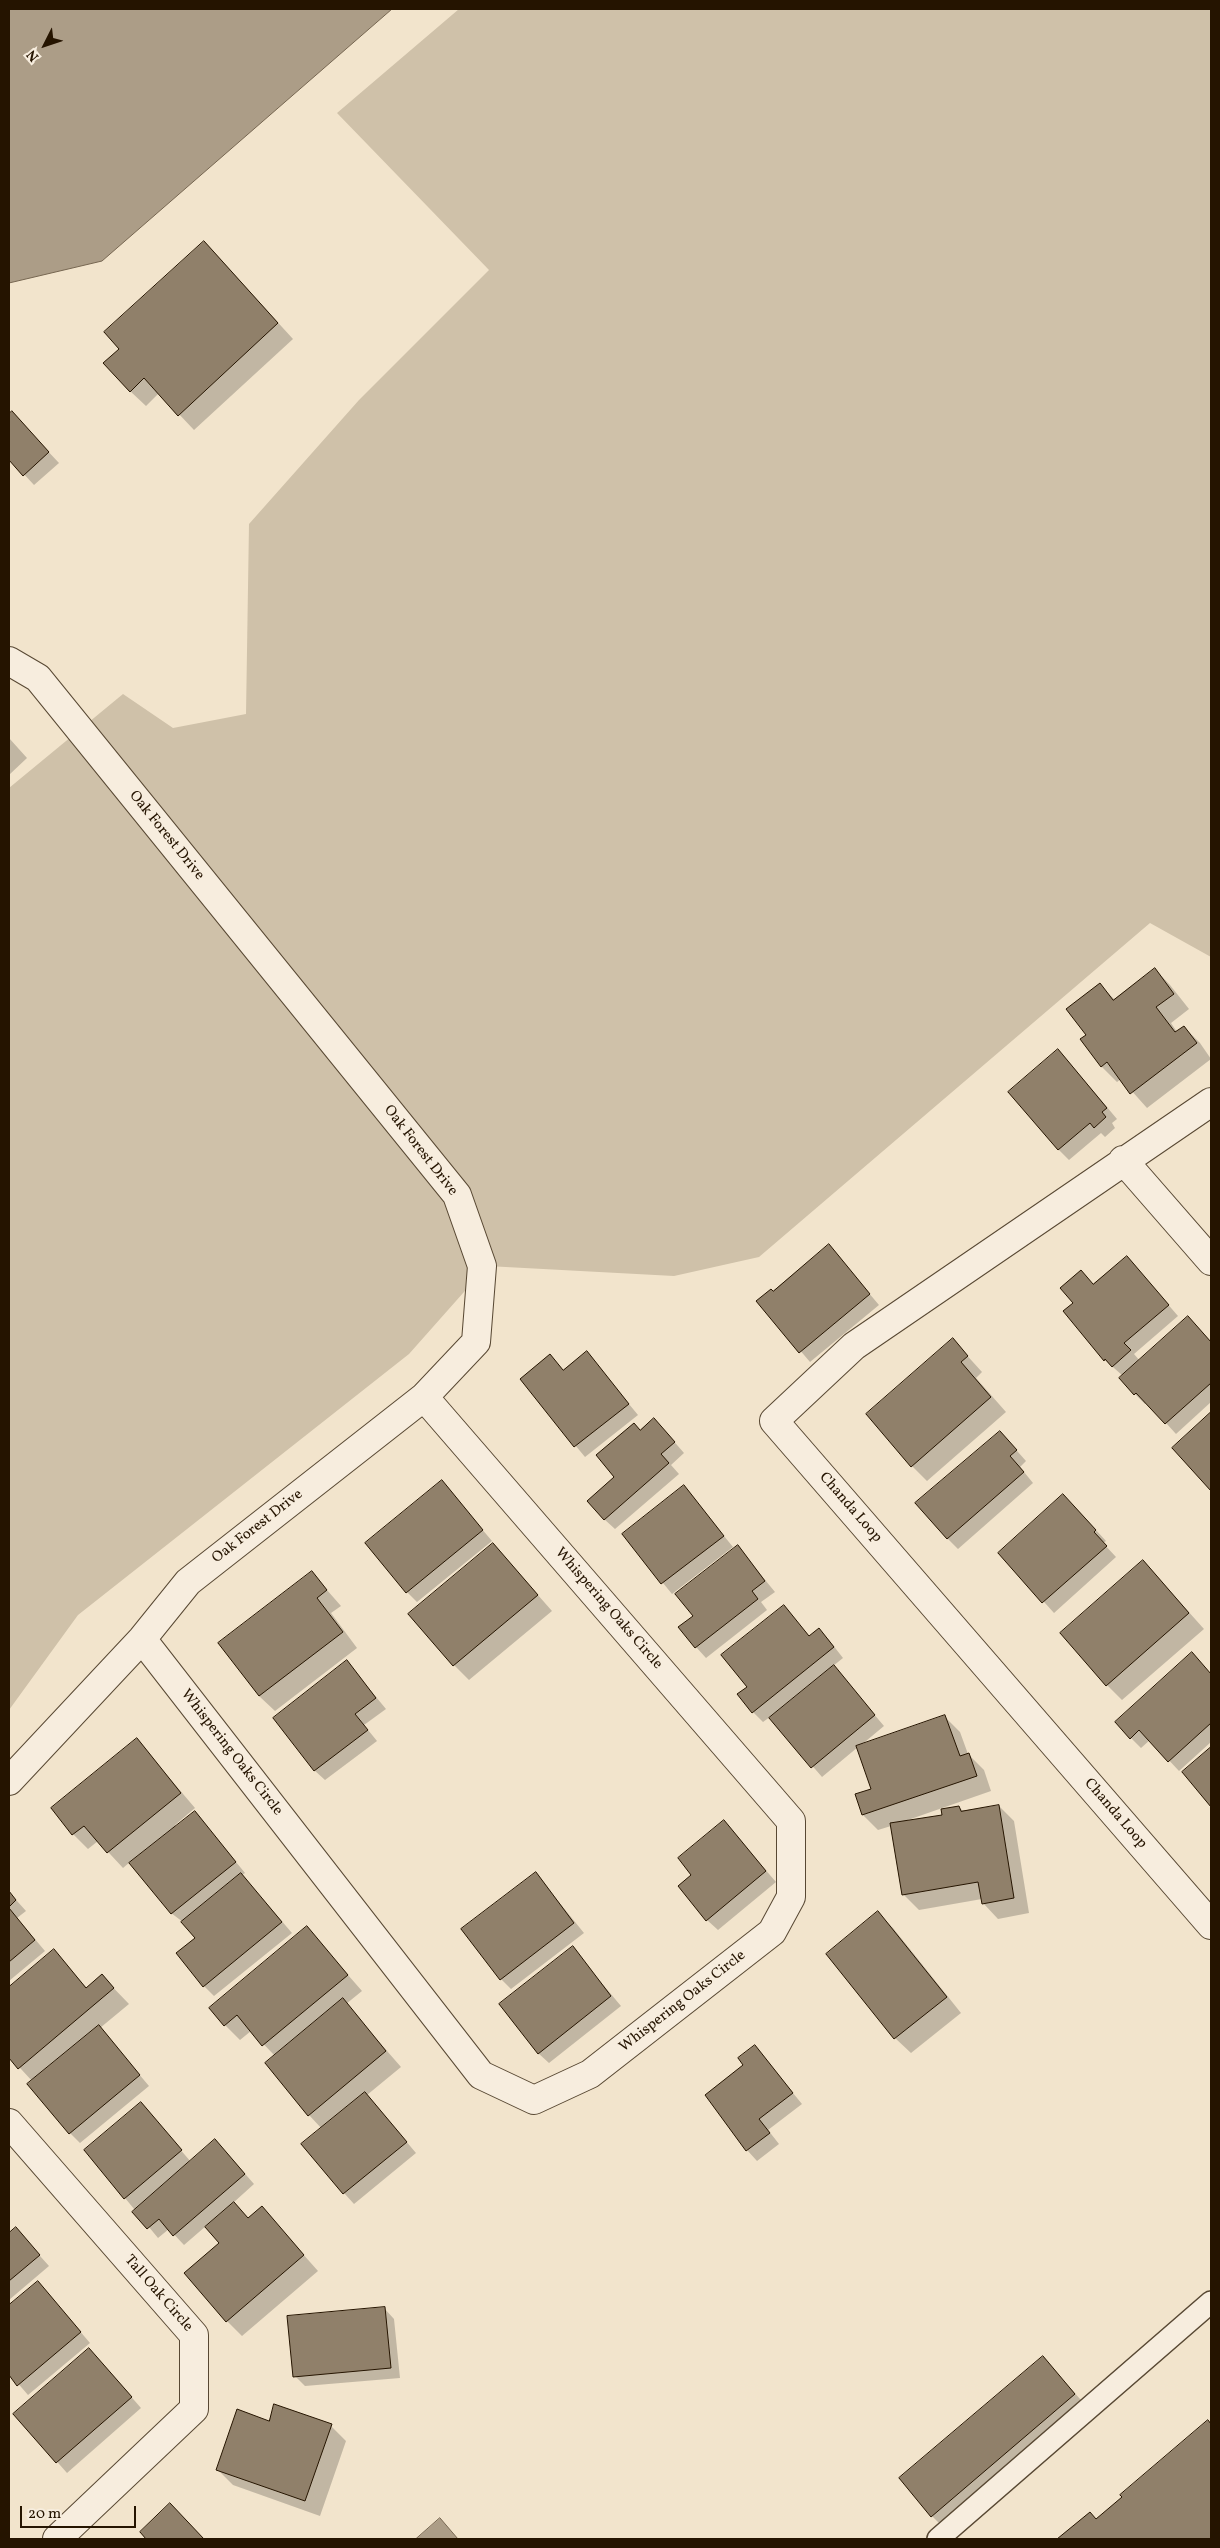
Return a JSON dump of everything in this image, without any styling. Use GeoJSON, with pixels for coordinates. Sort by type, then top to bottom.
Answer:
{"type":"FeatureCollection","features":[{"type":"Feature","properties":{"kind":"street","name":"Oak Forest Drive"},"geometry":{"type":"LineString","coordinates":[[9,661],[38,678],[457,1195],[482,1266],[476,1342],[424,1397],[188,1582],[142,1639],[9,1781]]}},
{"type":"Feature","properties":{"kind":"street"},"geometry":{"type":"LineString","coordinates":[[1211,1102],[1124,1160],[1211,1260]]}},
{"type":"Feature","properties":{"kind":"street","name":"Chanda Loop"},"geometry":{"type":"LineString","coordinates":[[1124,1160],[854,1346],[774,1421],[1211,1924]]}},
{"type":"Feature","properties":{"kind":"street","name":"Whispering Oaks Circle"},"geometry":{"type":"LineString","coordinates":[[142,1639],[481,2075],[534,2100],[590,2074],[772,1932],[791,1897],[791,1821],[424,1397]]}},
{"type":"Feature","properties":{"kind":"street","name":"Tall Oak Circle"},"geometry":{"type":"LineString","coordinates":[[9,2123],[194,2335],[194,2409],[57,2539]]}},
{"type":"Feature","properties":{"kind":"lane"},"geometry":{"type":"LineString","coordinates":[[938,2539],[1211,2302]]}},
{"type":"Feature","properties":{"kind":"shaded area"},"geometry":{"type":"Polygon","coordinates":[[[9,9],[392,9],[102,261],[9,283],[9,9]]]}},
{"type":"Feature","properties":{"kind":"shaded area"},"geometry":{"type":"Polygon","coordinates":[[[459,9],[1211,9],[1211,957],[1150,923],[759,1257],[674,1276],[487,1266],[409,1354],[78,1615],[9,1710],[9,788],[123,694],[173,728],[246,714],[249,524],[359,400],[489,270],[337,113],[459,9]]]}},
{"type":"Feature","properties":{"kind":"shaded area"},"geometry":{"type":"Polygon","coordinates":[[[440,2518],[458,2539],[416,2539],[440,2518]]]}},
{"type":"Feature","properties":{"kind":"building"},"geometry":{"type":"Polygon","coordinates":[[[204,241],[278,323],[178,416],[144,378],[130,392],[103,363],[119,349],[104,332],[204,241]]]}},
{"type":"Feature","properties":{"kind":"building"},"geometry":{"type":"Polygon","coordinates":[[[12,411],[49,452],[23,476],[9,460],[9,414],[12,411]]]}},
{"type":"Feature","properties":{"kind":"building"},"geometry":{"type":"Polygon","coordinates":[[[1155,968],[1174,994],[1156,1007],[1175,1032],[1184,1026],[1197,1043],[1130,1094],[1107,1062],[1101,1067],[1080,1039],[1086,1035],[1066,1009],[1100,983],[1113,1000],[1155,968]]]}},
{"type":"Feature","properties":{"kind":"building"},"geometry":{"type":"Polygon","coordinates":[[[1058,1049],[1107,1108],[1102,1112],[1106,1117],[1094,1128],[1090,1123],[1058,1150],[1008,1092],[1058,1049]]]}},
{"type":"Feature","properties":{"kind":"building"},"geometry":{"type":"Polygon","coordinates":[[[829,1244],[870,1294],[799,1353],[756,1301],[771,1289],[773,1291],[829,1244]]]}},
{"type":"Feature","properties":{"kind":"building"},"geometry":{"type":"Polygon","coordinates":[[[1127,1256],[1169,1305],[1124,1343],[1131,1350],[1112,1367],[1105,1359],[1104,1361],[1063,1311],[1073,1303],[1060,1288],[1081,1270],[1093,1284],[1127,1256]]]}},
{"type":"Feature","properties":{"kind":"building"},"geometry":{"type":"Polygon","coordinates":[[[1188,1316],[1211,1342],[1211,1383],[1165,1424],[1119,1378],[1188,1316]]]}},
{"type":"Feature","properties":{"kind":"building"},"geometry":{"type":"Polygon","coordinates":[[[953,1338],[968,1356],[961,1362],[991,1397],[911,1467],[866,1414],[953,1338]]]}},
{"type":"Feature","properties":{"kind":"building"},"geometry":{"type":"Polygon","coordinates":[[[587,1351],[629,1404],[574,1447],[520,1379],[550,1354],[563,1370],[587,1351]]]}},
{"type":"Feature","properties":{"kind":"building"},"geometry":{"type":"Polygon","coordinates":[[[1211,1412],[1211,1491],[1172,1448],[1211,1412]]]}},
{"type":"Feature","properties":{"kind":"building"},"geometry":{"type":"Polygon","coordinates":[[[654,1418],[675,1442],[661,1454],[669,1463],[604,1520],[587,1501],[614,1477],[596,1455],[634,1423],[640,1430],[654,1418]]]}},
{"type":"Feature","properties":{"kind":"building"},"geometry":{"type":"Polygon","coordinates":[[[1000,1431],[1017,1450],[1010,1456],[1024,1472],[947,1539],[915,1503],[1000,1431]]]}},
{"type":"Feature","properties":{"kind":"building"},"geometry":{"type":"Polygon","coordinates":[[[442,1480],[483,1530],[406,1593],[365,1543],[442,1480]]]}},
{"type":"Feature","properties":{"kind":"building"},"geometry":{"type":"Polygon","coordinates":[[[684,1485],[724,1536],[661,1584],[622,1534],[684,1485]]]}},
{"type":"Feature","properties":{"kind":"building"},"geometry":{"type":"Polygon","coordinates":[[[1063,1494],[1096,1530],[1094,1532],[1107,1546],[1042,1603],[998,1553],[1063,1494]]]}},
{"type":"Feature","properties":{"kind":"building"},"geometry":{"type":"Polygon","coordinates":[[[493,1543],[538,1595],[453,1666],[408,1614],[493,1543]]]}},
{"type":"Feature","properties":{"kind":"building"},"geometry":{"type":"Polygon","coordinates":[[[738,1545],[765,1581],[752,1591],[758,1599],[695,1648],[678,1627],[693,1616],[675,1594],[738,1545]]]}},
{"type":"Feature","properties":{"kind":"building"},"geometry":{"type":"Polygon","coordinates":[[[1143,1560],[1189,1613],[1106,1686],[1060,1633],[1143,1560]]]}},
{"type":"Feature","properties":{"kind":"building"},"geometry":{"type":"Polygon","coordinates":[[[312,1571],[327,1590],[317,1598],[343,1632],[259,1696],[218,1643],[312,1571]]]}},
{"type":"Feature","properties":{"kind":"building"},"geometry":{"type":"Polygon","coordinates":[[[784,1605],[809,1636],[819,1628],[834,1647],[752,1713],[737,1694],[747,1687],[721,1655],[784,1605]]]}},
{"type":"Feature","properties":{"kind":"building"},"geometry":{"type":"Polygon","coordinates":[[[1192,1652],[1211,1674],[1211,1723],[1168,1762],[1139,1730],[1130,1739],[1115,1722],[1192,1652]]]}},
{"type":"Feature","properties":{"kind":"building"},"geometry":{"type":"Polygon","coordinates":[[[347,1660],[376,1698],[355,1714],[368,1730],[314,1771],[273,1718],[347,1660]]]}},
{"type":"Feature","properties":{"kind":"building"},"geometry":{"type":"Polygon","coordinates":[[[834,1665],[875,1715],[811,1768],[769,1718],[834,1665]]]}},
{"type":"Feature","properties":{"kind":"building"},"geometry":{"type":"Polygon","coordinates":[[[945,1715],[960,1756],[969,1753],[977,1776],[862,1815],[855,1794],[871,1789],[856,1746],[945,1715]]]}},
{"type":"Feature","properties":{"kind":"building"},"geometry":{"type":"Polygon","coordinates":[[[137,1738],[181,1793],[107,1853],[84,1826],[72,1835],[51,1808],[137,1738]]]}},
{"type":"Feature","properties":{"kind":"building"},"geometry":{"type":"Polygon","coordinates":[[[1211,1747],[1211,1807],[1182,1772],[1211,1747]]]}},
{"type":"Feature","properties":{"kind":"building"},"geometry":{"type":"Polygon","coordinates":[[[999,1805],[1014,1898],[982,1904],[978,1882],[902,1895],[890,1823],[942,1815],[941,1809],[959,1806],[961,1811],[999,1805]]]}},
{"type":"Feature","properties":{"kind":"building"},"geometry":{"type":"Polygon","coordinates":[[[195,1811],[236,1862],[171,1914],[129,1863],[195,1811]]]}},
{"type":"Feature","properties":{"kind":"building"},"geometry":{"type":"Polygon","coordinates":[[[724,1820],[766,1871],[706,1921],[678,1886],[691,1875],[678,1858],[724,1820]]]}},
{"type":"Feature","properties":{"kind":"building"},"geometry":{"type":"Polygon","coordinates":[[[536,1872],[574,1923],[500,1980],[461,1929],[536,1872]]]}},
{"type":"Feature","properties":{"kind":"building"},"geometry":{"type":"Polygon","coordinates":[[[241,1873],[282,1922],[203,1987],[176,1953],[195,1938],[181,1922],[241,1873]]]}},
{"type":"Feature","properties":{"kind":"building"},"geometry":{"type":"Polygon","coordinates":[[[9,1891],[16,1900],[9,1907],[9,1891]]]}},
{"type":"Feature","properties":{"kind":"building"},"geometry":{"type":"Polygon","coordinates":[[[9,1908],[35,1940],[9,1962],[9,1908]]]}},
{"type":"Feature","properties":{"kind":"building"},"geometry":{"type":"Polygon","coordinates":[[[878,1911],[947,1997],[894,2039],[826,1954],[878,1911]]]}},
{"type":"Feature","properties":{"kind":"building"},"geometry":{"type":"Polygon","coordinates":[[[307,1926],[348,1975],[262,2046],[237,2015],[224,2026],[209,2008],[307,1926]]]}},
{"type":"Feature","properties":{"kind":"building"},"geometry":{"type":"Polygon","coordinates":[[[573,1946],[611,1996],[538,2054],[499,2004],[573,1946]]]}},
{"type":"Feature","properties":{"kind":"building"},"geometry":{"type":"Polygon","coordinates":[[[54,1949],[86,1988],[102,1974],[114,1988],[18,2069],[9,2058],[9,1987],[54,1949]]]}},
{"type":"Feature","properties":{"kind":"building"},"geometry":{"type":"Polygon","coordinates":[[[343,1998],[386,2051],[308,2116],[265,2063],[343,1998]]]}},
{"type":"Feature","properties":{"kind":"building"},"geometry":{"type":"Polygon","coordinates":[[[99,2025],[140,2075],[69,2134],[27,2084],[99,2025]]]}},
{"type":"Feature","properties":{"kind":"building"},"geometry":{"type":"Polygon","coordinates":[[[755,2045],[793,2093],[759,2119],[770,2133],[746,2151],[705,2095],[743,2065],[738,2058],[755,2045]]]}},
{"type":"Feature","properties":{"kind":"building"},"geometry":{"type":"Polygon","coordinates":[[[365,2092],[407,2142],[343,2194],[301,2144],[365,2092]]]}},
{"type":"Feature","properties":{"kind":"building"},"geometry":{"type":"Polygon","coordinates":[[[141,2102],[182,2150],[124,2199],[84,2150],[141,2102]]]}},
{"type":"Feature","properties":{"kind":"building"},"geometry":{"type":"Polygon","coordinates":[[[215,2139],[245,2174],[173,2236],[159,2219],[147,2229],[132,2212],[215,2139]]]}},
{"type":"Feature","properties":{"kind":"building"},"geometry":{"type":"Polygon","coordinates":[[[234,2202],[248,2218],[262,2206],[304,2255],[226,2322],[184,2273],[219,2243],[205,2227],[234,2202]]]}},
{"type":"Feature","properties":{"kind":"building"},"geometry":{"type":"Polygon","coordinates":[[[16,2227],[40,2255],[9,2281],[9,2233],[16,2227]]]}},
{"type":"Feature","properties":{"kind":"building"},"geometry":{"type":"Polygon","coordinates":[[[38,2281],[81,2332],[17,2386],[9,2375],[9,2305],[38,2281]]]}},
{"type":"Feature","properties":{"kind":"building"},"geometry":{"type":"Polygon","coordinates":[[[385,2307],[391,2368],[293,2377],[287,2316],[385,2307]]]}},
{"type":"Feature","properties":{"kind":"building"},"geometry":{"type":"Polygon","coordinates":[[[89,2348],[132,2397],[56,2463],[13,2414],[89,2348]]]}},
{"type":"Feature","properties":{"kind":"building"},"geometry":{"type":"Polygon","coordinates":[[[1043,2356],[1075,2394],[931,2517],[899,2478],[1043,2356]]]}},
{"type":"Feature","properties":{"kind":"building"},"geometry":{"type":"Polygon","coordinates":[[[274,2404],[332,2424],[305,2501],[216,2470],[237,2409],[269,2421],[274,2404]]]}},
{"type":"Feature","properties":{"kind":"building"},"geometry":{"type":"Polygon","coordinates":[[[1208,2420],[1211,2424],[1211,2539],[1057,2539],[1090,2512],[1096,2519],[1122,2497],[1120,2495],[1208,2420]]]}},
{"type":"Feature","properties":{"kind":"building"},"geometry":{"type":"Polygon","coordinates":[[[170,2503],[204,2539],[146,2539],[140,2532],[170,2503]]]}}]}
